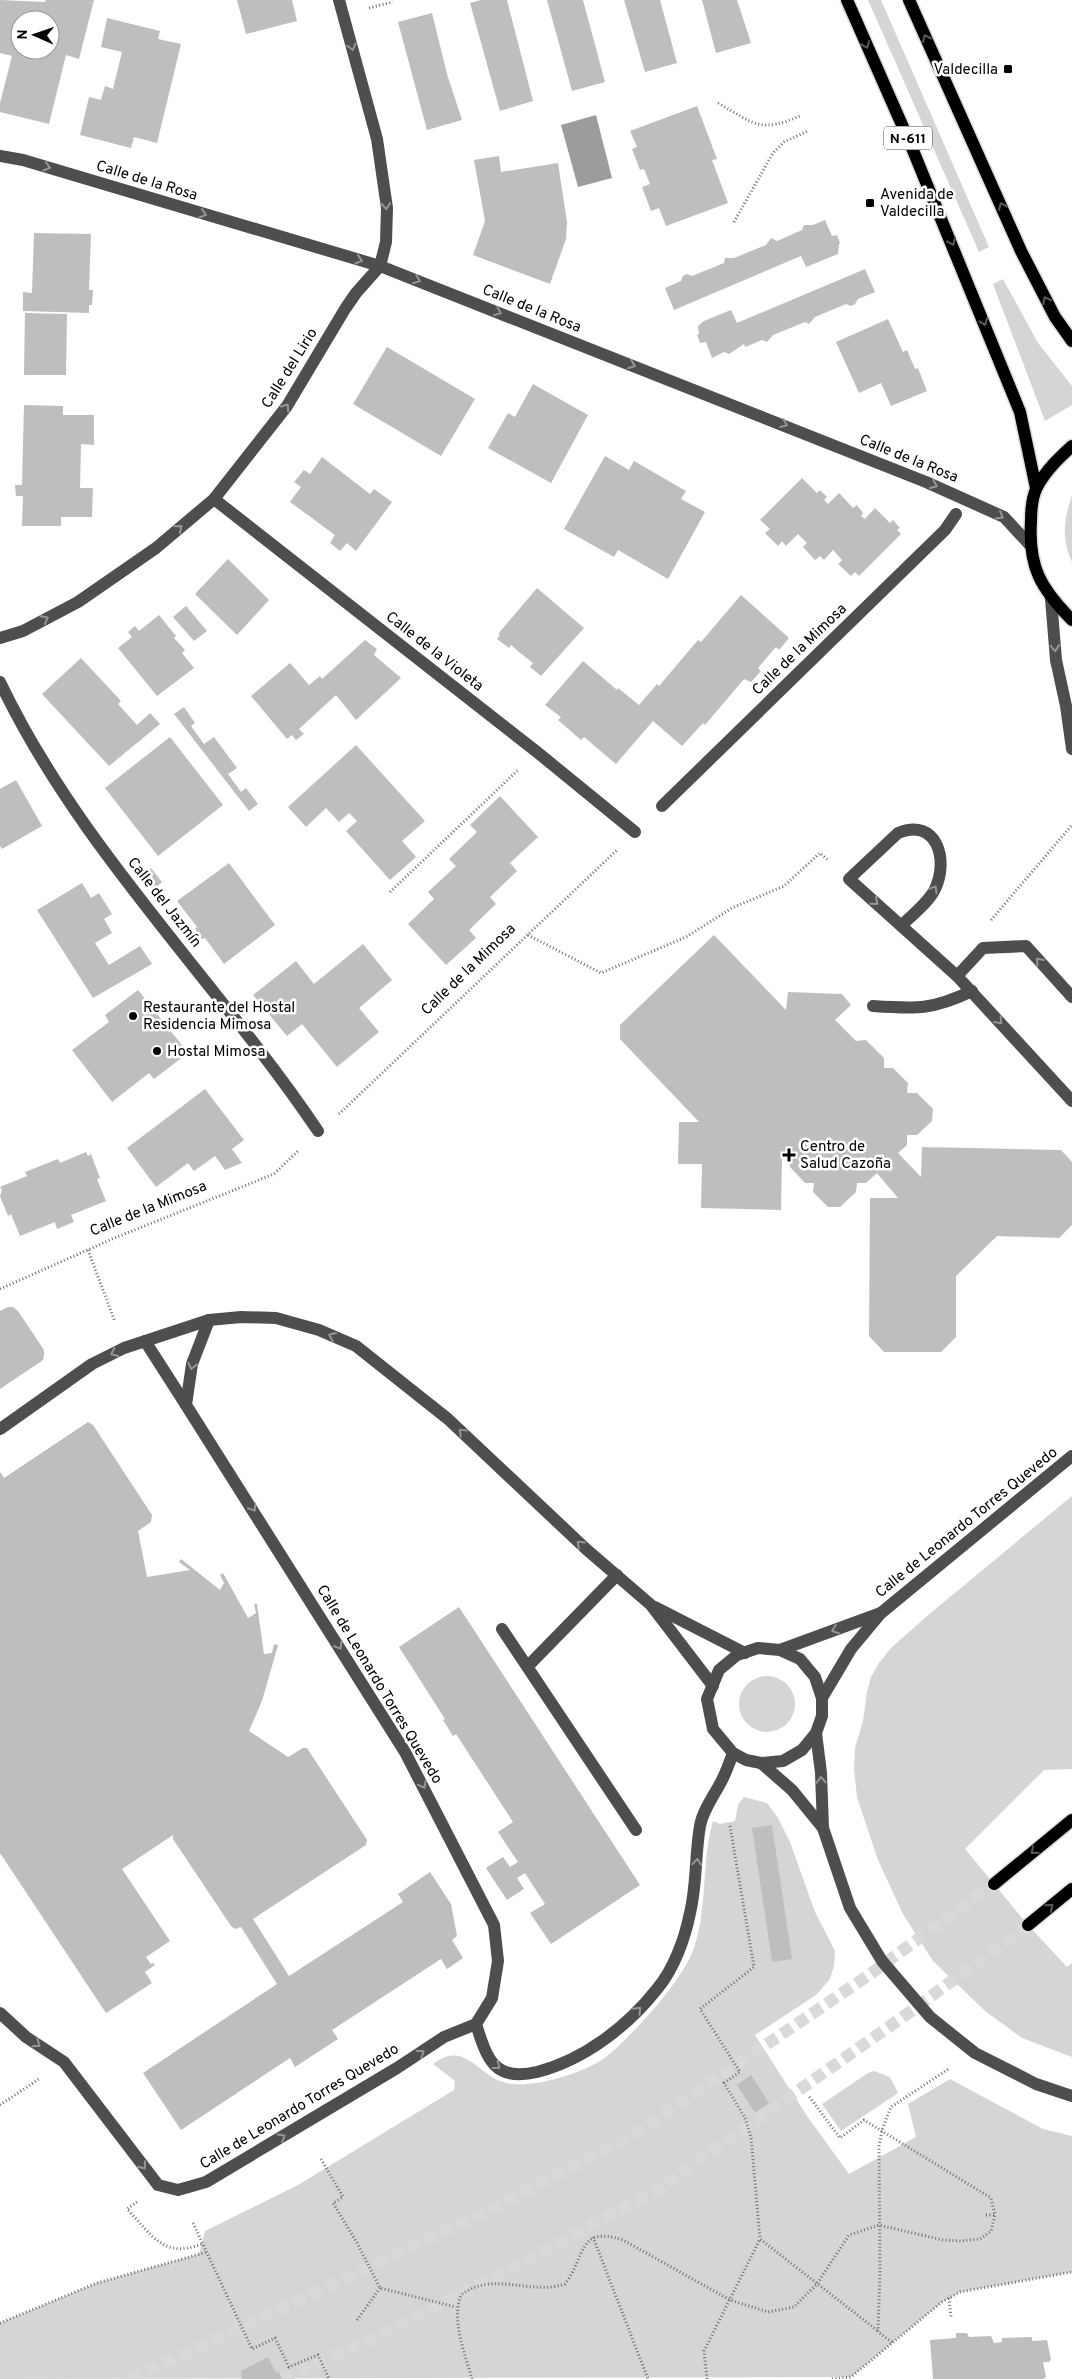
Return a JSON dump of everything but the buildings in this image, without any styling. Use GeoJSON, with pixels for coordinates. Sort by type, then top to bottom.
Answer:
{"type":"FeatureCollection","features":[{"type":"Feature","properties":{"kind":"main road","name":"N-611"},"geometry":{"type":"LineString","coordinates":[[847,0],[910,143],[1020,412],[1036,488]]}},
{"type":"Feature","properties":{"kind":"main road"},"geometry":{"type":"LineString","coordinates":[[909,0],[1022,250],[1055,317],[1072,341]]}},
{"type":"Feature","properties":{"kind":"main road"},"geometry":{"type":"LineString","coordinates":[[1072,446],[1052,465],[1036,488],[1031,510],[1029,544],[1037,574],[1051,599],[1072,620]]}},
{"type":"Feature","properties":{"kind":"main road"},"geometry":{"type":"LineString","coordinates":[[994,1884],[1072,1820]]}},
{"type":"Feature","properties":{"kind":"main road"},"geometry":{"type":"LineString","coordinates":[[1028,1925],[1072,1889]]}},
{"type":"Feature","properties":{"kind":"street","name":"Calle del Lirio"},"geometry":{"type":"LineString","coordinates":[[0,638],[22,631],[78,602],[156,548],[214,498],[287,406],[345,309],[356,293],[380,266],[386,242],[387,208],[377,139],[340,0]]}},
{"type":"Feature","properties":{"kind":"street","name":"Calle de la Rosa"},"geometry":{"type":"LineString","coordinates":[[0,156],[23,160],[380,266],[941,488],[1004,517],[1029,544]]}},
{"type":"Feature","properties":{"kind":"street","name":"Calle de la Violeta"},"geometry":{"type":"LineString","coordinates":[[214,498],[636,832]]}},
{"type":"Feature","properties":{"kind":"street","name":"Calle de la Mimosa"},"geometry":{"type":"LineString","coordinates":[[662,806],[945,530],[956,514]]}},
{"type":"Feature","properties":{"kind":"street"},"geometry":{"type":"LineString","coordinates":[[1051,599],[1056,660],[1069,701],[1069,741],[1072,750]]}},
{"type":"Feature","properties":{"kind":"street","name":"Calle del Jazmín"},"geometry":{"type":"LineString","coordinates":[[0,682],[22,729],[82,821],[318,1131]]}},
{"type":"Feature","properties":{"kind":"street"},"geometry":{"type":"LineString","coordinates":[[902,926],[934,892],[941,874],[940,849],[932,836],[907,829],[898,833],[849,879],[957,976],[1072,1101]]}},
{"type":"Feature","properties":{"kind":"street"},"geometry":{"type":"LineString","coordinates":[[957,976],[983,948],[1026,946],[1072,997]]}},
{"type":"Feature","properties":{"kind":"street"},"geometry":{"type":"LineString","coordinates":[[873,1006],[916,1009],[947,1003],[972,991]]}},
{"type":"Feature","properties":{"kind":"street"},"geometry":{"type":"LineString","coordinates":[[0,1429],[92,1364],[124,1348],[209,1320],[241,1316],[276,1318],[319,1330],[356,1346],[448,1418],[586,1549],[651,1605],[713,1686]]}},
{"type":"Feature","properties":{"kind":"street"},"geometry":{"type":"LineString","coordinates":[[186,1405],[192,1364],[209,1320]]}},
{"type":"Feature","properties":{"kind":"street","name":"Calle de Leonardo Torres Quevedo"},"geometry":{"type":"LineString","coordinates":[[0,2013],[26,2037],[64,2062],[158,2185],[178,2190],[206,2182],[397,2068],[444,2037],[476,2024],[492,1998],[498,1962],[494,1925],[405,1752],[145,1342]]}},
{"type":"Feature","properties":{"kind":"street","name":"Calle de Leonardo Torres Quevedo"},"geometry":{"type":"LineString","coordinates":[[822,1698],[851,1650],[881,1613],[1072,1456]]}},
{"type":"Feature","properties":{"kind":"street"},"geometry":{"type":"LineString","coordinates":[[528,1666],[617,1575]]}},
{"type":"Feature","properties":{"kind":"street"},"geometry":{"type":"LineString","coordinates":[[651,1605],[745,1653]]}},
{"type":"Feature","properties":{"kind":"street","name":"Calle de Leonardo Torres Quevedo"},"geometry":{"type":"LineString","coordinates":[[780,1650],[881,1613]]}},
{"type":"Feature","properties":{"kind":"street"},"geometry":{"type":"LineString","coordinates":[[502,1629],[636,1830]]}},
{"type":"Feature","properties":{"kind":"street"},"geometry":{"type":"LineString","coordinates":[[758,1648],[780,1650],[800,1660],[815,1677],[822,1698],[822,1716],[816,1733],[802,1750],[796,1754],[783,1761],[761,1763],[746,1760],[733,1753],[713,1730],[708,1699],[720,1670],[737,1655],[758,1648]]}},
{"type":"Feature","properties":{"kind":"street"},"geometry":{"type":"LineString","coordinates":[[816,1733],[821,1773],[823,1828],[850,1908],[890,1972],[930,2017],[975,2053],[1036,2084],[1072,2096]]}},
{"type":"Feature","properties":{"kind":"street"},"geometry":{"type":"LineString","coordinates":[[476,2024],[487,2058],[501,2070],[524,2075],[550,2068],[579,2054],[604,2040],[630,2018],[658,1988],[677,1953],[690,1914],[697,1872],[700,1824],[733,1753]]}},
{"type":"Feature","properties":{"kind":"street"},"geometry":{"type":"LineString","coordinates":[[761,1763],[792,1790],[823,1828]]}},
{"type":"Feature","properties":{"kind":"path"},"geometry":{"type":"LineString","coordinates":[[718,103],[755,124],[772,126],[802,115]]}},
{"type":"Feature","properties":{"kind":"path"},"geometry":{"type":"LineString","coordinates":[[734,222],[773,153],[784,142],[808,131]]}},
{"type":"Feature","properties":{"kind":"path"},"geometry":{"type":"LineString","coordinates":[[390,892],[537,752]]}},
{"type":"Feature","properties":{"kind":"path"},"geometry":{"type":"LineString","coordinates":[[983,948],[985,928],[1072,825]]}},
{"type":"Feature","properties":{"kind":"path","name":"Calle de la Mimosa"},"geometry":{"type":"LineString","coordinates":[[338,1116],[622,846]]}},
{"type":"Feature","properties":{"kind":"path"},"geometry":{"type":"LineString","coordinates":[[528,935],[601,973],[686,936],[732,908],[784,886],[820,853],[849,879]]}},
{"type":"Feature","properties":{"kind":"path","name":"Calle de la Mimosa"},"geometry":{"type":"LineString","coordinates":[[0,1289],[88,1250],[274,1174],[302,1148]]}},
{"type":"Feature","properties":{"kind":"path"},"geometry":{"type":"LineString","coordinates":[[88,1250],[116,1325]]}},
{"type":"Feature","properties":{"kind":"path"},"geometry":{"type":"LineString","coordinates":[[707,2379],[704,2351],[760,2239],[751,2137],[745,2118],[724,2083],[740,2072],[700,2009],[754,1967],[729,1820]]}},
{"type":"Feature","properties":{"kind":"path"},"geometry":{"type":"LineString","coordinates":[[0,2105],[64,2062]]}},
{"type":"Feature","properties":{"kind":"path"},"geometry":{"type":"LineString","coordinates":[[878,2332],[879,2146],[882,2130],[891,2107],[950,2068]]}},
{"type":"Feature","properties":{"kind":"path"},"geometry":{"type":"LineString","coordinates":[[472,2379],[461,2338],[456,2306],[461,2295],[482,2284],[503,2282],[544,2288],[565,2284],[578,2264],[584,2245],[593,2237],[607,2234],[623,2240],[730,2300],[768,2312],[794,2307],[817,2284],[849,2235],[879,2225],[943,2240],[961,2241],[980,2238],[991,2231],[995,2216],[991,2198],[864,2120],[840,2138],[808,2095]]}},
{"type":"Feature","properties":{"kind":"path"},"geometry":{"type":"LineString","coordinates":[[321,2159],[342,2197],[333,2203],[357,2243],[380,2288],[456,2306]]}},
{"type":"Feature","properties":{"kind":"path"},"geometry":{"type":"LineString","coordinates":[[137,2202],[127,2209],[157,2241],[170,2249],[188,2250],[202,2244]]}},
{"type":"Feature","properties":{"kind":"path"},"geometry":{"type":"LineString","coordinates":[[986,2215],[995,2216]]}},
{"type":"Feature","properties":{"kind":"path"},"geometry":{"type":"LineString","coordinates":[[193,2223],[252,2349],[276,2338],[289,2367],[318,2356],[329,2379]]}},
{"type":"Feature","properties":{"kind":"path"},"geometry":{"type":"LineString","coordinates":[[593,2237],[648,2379]]}},
{"type":"Feature","properties":{"kind":"path"},"geometry":{"type":"LineString","coordinates":[[760,2239],[892,2342]]}},
{"type":"Feature","properties":{"kind":"path"},"geometry":{"type":"LineString","coordinates":[[0,2323],[98,2283],[207,2252]]}},
{"type":"Feature","properties":{"kind":"path"},"geometry":{"type":"LineString","coordinates":[[832,2379],[851,2377],[892,2342],[949,2298],[960,2292],[1072,2272]]}},
{"type":"Feature","properties":{"kind":"path"},"geometry":{"type":"LineString","coordinates":[[357,2320],[380,2288]]}},
{"type":"Feature","properties":{"kind":"path"},"geometry":{"type":"LineString","coordinates":[[949,2298],[951,2317]]}},
{"type":"Feature","properties":{"kind":"shaded area"},"geometry":{"type":"Polygon","coordinates":[[[868,0],[881,0],[989,247],[979,252],[868,0]]]}},
{"type":"Feature","properties":{"kind":"shaded area"},"geometry":{"type":"Polygon","coordinates":[[[596,115],[612,178],[578,187],[561,125],[596,115]]]}},
{"type":"Feature","properties":{"kind":"shaded area"},"geometry":{"type":"Polygon","coordinates":[[[1003,279],[1038,343],[1072,386],[1072,405],[1045,421],[993,284],[1003,279]]]}},
{"type":"Feature","properties":{"kind":"shaded area"},"geometry":{"type":"Polygon","coordinates":[[[1072,495],[1072,562],[1066,545],[1065,529],[1072,495]]]}},
{"type":"Feature","properties":{"kind":"shaded area"},"geometry":{"type":"Polygon","coordinates":[[[1072,1496],[1072,1769],[1044,1770],[965,1849],[1028,1925],[1067,1967],[1072,1963],[1072,2057],[1022,2038],[985,2011],[933,1961],[903,1914],[878,1860],[857,1797],[854,1769],[855,1748],[863,1721],[867,1692],[871,1677],[879,1663],[891,1648],[927,1616],[1072,1496]]]}},
{"type":"Feature","properties":{"kind":"shaded area"},"geometry":{"type":"Polygon","coordinates":[[[762,1676],[772,1676],[787,1684],[793,1693],[795,1704],[793,1715],[787,1724],[772,1732],[762,1732],[751,1727],[744,1720],[739,1709],[739,1699],[744,1688],[751,1681],[762,1676]]]}},
{"type":"Feature","properties":{"kind":"shaded area"},"geometry":{"type":"Polygon","coordinates":[[[744,1797],[767,1803],[778,1818],[790,1842],[815,1912],[835,1951],[834,1966],[830,1979],[816,1995],[755,2035],[807,2116],[849,2174],[916,2137],[908,2104],[950,2079],[1043,2129],[1072,2136],[1072,2272],[960,2292],[942,2302],[851,2377],[0,2379],[0,2323],[97,2283],[199,2254],[205,2231],[298,2185],[454,2090],[455,2081],[433,2064],[444,2057],[463,2057],[487,2074],[506,2083],[530,2084],[573,2074],[607,2056],[630,2035],[656,2006],[688,1961],[694,1948],[701,1917],[709,1837],[713,1821],[720,1824],[735,1821],[738,1805],[744,1797]]]}},
{"type":"Feature","properties":{"kind":"shaded area"},"geometry":{"type":"Polygon","coordinates":[[[874,2071],[890,2077],[898,2093],[841,2131],[822,2104],[868,2073],[874,2071]]]}},
{"type":"Feature","properties":{"kind":"tunnel"},"geometry":{"type":"LineString","coordinates":[[131,2379],[482,2214],[630,2137],[866,1977],[994,1884]]}},
{"type":"Feature","properties":{"kind":"tunnel"},"geometry":{"type":"LineString","coordinates":[[282,2379],[372,2339],[512,2268],[660,2188],[907,2014],[1028,1925]]}},
{"type":"Feature","properties":{"kind":"place","name":"Valdecilla"},"geometry":{"type":"Point","coordinates":[1008,69]}},
{"type":"Feature","properties":{"kind":"place","name":"Avenida de Valdecilla"},"geometry":{"type":"Point","coordinates":[870,203]}},
{"type":"Feature","properties":{"kind":"place","name":"Restaurante del Hostal Residencia Mimosa"},"geometry":{"type":"Point","coordinates":[133,1016]}},
{"type":"Feature","properties":{"kind":"place","name":"Hostal Mimosa"},"geometry":{"type":"Point","coordinates":[157,1051]}},
{"type":"Feature","properties":{"kind":"place","name":"Centro de Salud Cazoña"},"geometry":{"type":"Point","coordinates":[789,1155]}}]}
